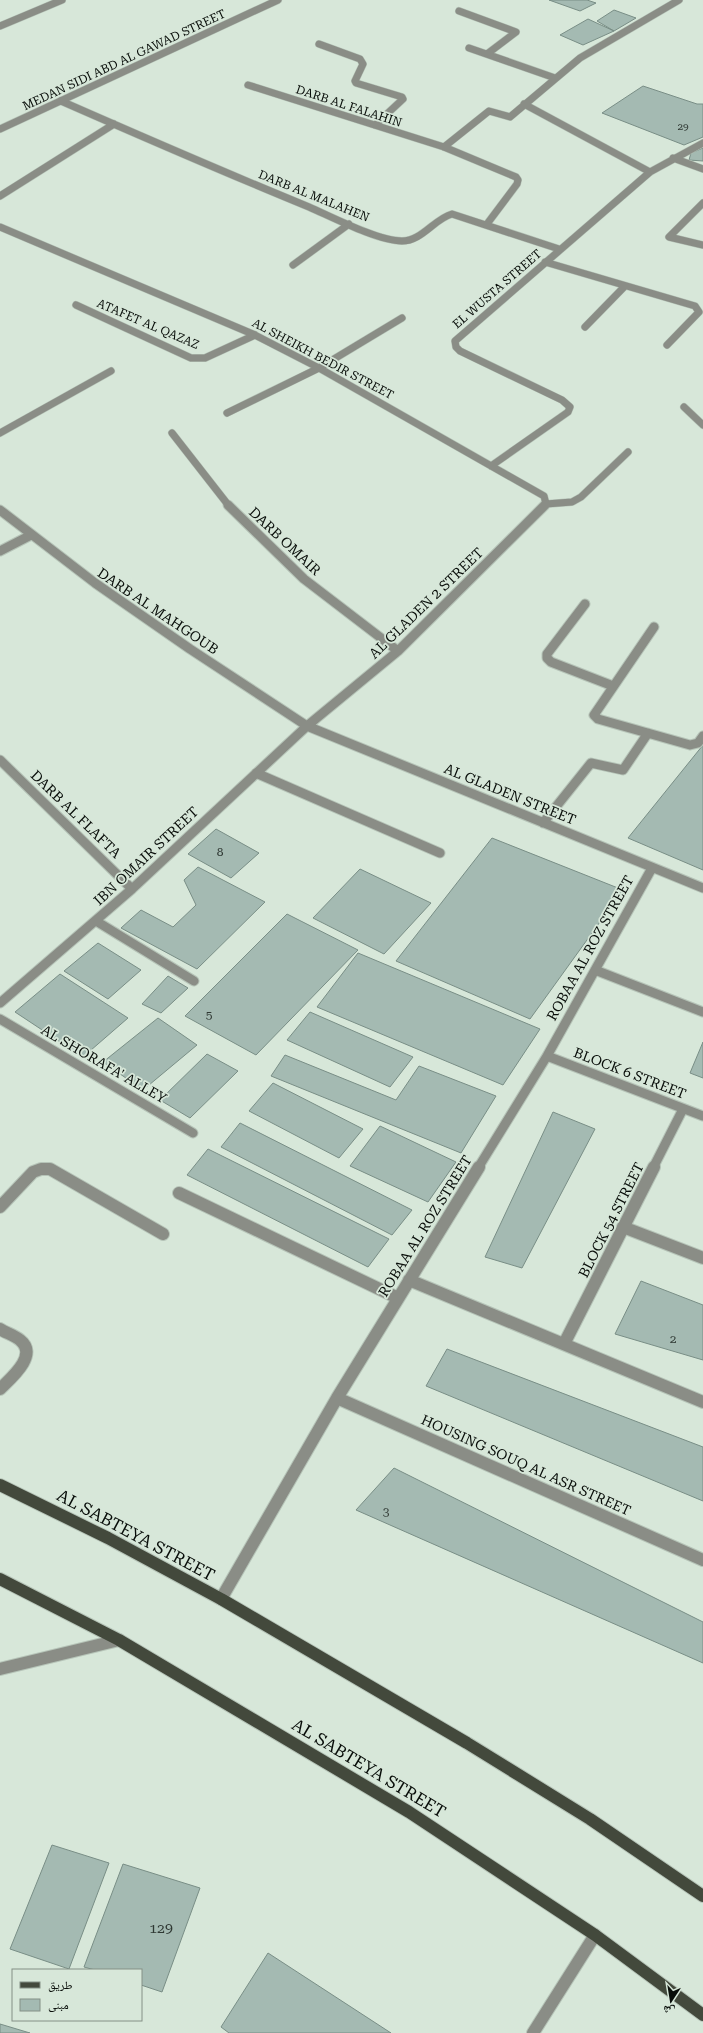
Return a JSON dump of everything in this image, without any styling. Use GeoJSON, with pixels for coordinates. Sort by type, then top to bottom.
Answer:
{"type":"FeatureCollection","features":[{"type":"Feature","properties":{"kind":"main road","name":"AL SABTEYA STREET"},"geometry":{"type":"LineString","coordinates":[[0,1485],[108,1538],[221,1600],[467,1743],[584,1815],[703,1896]]}},
{"type":"Feature","properties":{"kind":"main road","name":"AL SABTEYA STREET"},"geometry":{"type":"LineString","coordinates":[[0,1579],[119,1640],[409,1812],[595,1935],[703,2015]]}},
{"type":"Feature","properties":{"kind":"street"},"geometry":{"type":"LineString","coordinates":[[0,26],[62,0]]}},
{"type":"Feature","properties":{"kind":"street","name":"MEDAN SIDI ABD AL GAWAD STREET"},"geometry":{"type":"LineString","coordinates":[[0,129],[278,0]]}},
{"type":"Feature","properties":{"kind":"street"},"geometry":{"type":"LineString","coordinates":[[444,147],[489,111],[510,117],[580,58],[679,0]]}},
{"type":"Feature","properties":{"kind":"street"},"geometry":{"type":"LineString","coordinates":[[459,12],[516,32],[487,54]]}},
{"type":"Feature","properties":{"kind":"street"},"geometry":{"type":"LineString","coordinates":[[319,44],[360,59],[363,64],[355,81],[356,82],[402,97],[401,101],[375,126]]}},
{"type":"Feature","properties":{"kind":"street"},"geometry":{"type":"LineString","coordinates":[[469,48],[555,78]]}},
{"type":"Feature","properties":{"kind":"street","name":"DARB AL FALAHIN"},"geometry":{"type":"LineString","coordinates":[[248,85],[444,147],[513,175],[518,180],[517,184],[487,224]]}},
{"type":"Feature","properties":{"kind":"street","name":"DARB AL MALAHEN"},"geometry":{"type":"LineString","coordinates":[[61,101],[349,224],[396,240],[402,241],[412,238],[446,214],[458,215],[559,249]]}},
{"type":"Feature","properties":{"kind":"street"},"geometry":{"type":"LineString","coordinates":[[524,104],[650,172]]}},
{"type":"Feature","properties":{"kind":"street"},"geometry":{"type":"LineString","coordinates":[[0,196],[114,124]]}},
{"type":"Feature","properties":{"kind":"street","name":"EL WUSTA STREET"},"geometry":{"type":"LineString","coordinates":[[490,466],[568,412],[570,407],[562,400],[460,351],[456,347],[455,341],[559,249],[650,172],[673,158],[703,143]]}},
{"type":"Feature","properties":{"kind":"street"},"geometry":{"type":"LineString","coordinates":[[673,158],[703,169]]}},
{"type":"Feature","properties":{"kind":"street"},"geometry":{"type":"LineString","coordinates":[[703,203],[669,237],[703,245]]}},
{"type":"Feature","properties":{"kind":"street"},"geometry":{"type":"LineString","coordinates":[[293,265],[349,224]]}},
{"type":"Feature","properties":{"kind":"street","name":"AL SHEIKH BEDIR STREET"},"geometry":{"type":"LineString","coordinates":[[0,227],[255,335],[319,368],[544,496],[546,504]]}},
{"type":"Feature","properties":{"kind":"street"},"geometry":{"type":"LineString","coordinates":[[545,262],[695,306],[699,312],[667,345]]}},
{"type":"Feature","properties":{"kind":"street"},"geometry":{"type":"LineString","coordinates":[[585,327],[625,286]]}},
{"type":"Feature","properties":{"kind":"street","name":"ATAFET AL QAZAZ"},"geometry":{"type":"LineString","coordinates":[[76,306],[191,358],[206,358],[255,335]]}},
{"type":"Feature","properties":{"kind":"street"},"geometry":{"type":"LineString","coordinates":[[227,413],[319,368],[402,318]]}},
{"type":"Feature","properties":{"kind":"street"},"geometry":{"type":"LineString","coordinates":[[0,433],[111,371]]}},
{"type":"Feature","properties":{"kind":"street"},"geometry":{"type":"LineString","coordinates":[[684,407],[703,425]]}},
{"type":"Feature","properties":{"kind":"street","name":"DARB OMAIR"},"geometry":{"type":"LineString","coordinates":[[172,433],[229,506],[304,579],[398,651]]}},
{"type":"Feature","properties":{"kind":"street"},"geometry":{"type":"LineString","coordinates":[[546,504],[572,502],[581,497],[628,452]]}},
{"type":"Feature","properties":{"kind":"street","name":"AL GLADEN 2 STREET"},"geometry":{"type":"LineString","coordinates":[[307,726],[398,651],[546,504]]}},
{"type":"Feature","properties":{"kind":"street","name":"DARB AL MAHGOUB"},"geometry":{"type":"LineString","coordinates":[[0,510],[114,597],[307,726]]}},
{"type":"Feature","properties":{"kind":"street"},"geometry":{"type":"LineString","coordinates":[[0,551],[31,535]]}},
{"type":"Feature","properties":{"kind":"street"},"geometry":{"type":"LineString","coordinates":[[585,604],[547,654],[547,658],[551,662],[613,686]]}},
{"type":"Feature","properties":{"kind":"street"},"geometry":{"type":"LineString","coordinates":[[654,627],[595,712],[596,718],[690,745],[698,743],[703,736]]}},
{"type":"Feature","properties":{"kind":"street","name":"IBN OMAIR STREET"},"geometry":{"type":"LineString","coordinates":[[0,1003],[132,889],[307,726]]}},
{"type":"Feature","properties":{"kind":"street","name":"AL GLADEN STREET"},"geometry":{"type":"LineString","coordinates":[[307,726],[703,888]]}},
{"type":"Feature","properties":{"kind":"street"},"geometry":{"type":"LineString","coordinates":[[543,823],[591,763],[597,763],[623,770],[648,733]]}},
{"type":"Feature","properties":{"kind":"street","name":"DARB AL FLAFTA"},"geometry":{"type":"LineString","coordinates":[[0,760],[132,889]]}},
{"type":"Feature","properties":{"kind":"street"},"geometry":{"type":"LineString","coordinates":[[256,773],[440,853]]}},
{"type":"Feature","properties":{"kind":"street","name":"ROBAA AL ROZ STREET"},"geometry":{"type":"LineString","coordinates":[[221,1600],[337,1398],[547,1056],[652,868]]}},
{"type":"Feature","properties":{"kind":"street"},"geometry":{"type":"LineString","coordinates":[[96,921],[194,981]]}},
{"type":"Feature","properties":{"kind":"street"},"geometry":{"type":"LineString","coordinates":[[595,970],[703,1012]]}},
{"type":"Feature","properties":{"kind":"street","name":"AL SHORAFA' ALLEY"},"geometry":{"type":"LineString","coordinates":[[0,1019],[193,1133]]}},
{"type":"Feature","properties":{"kind":"street","name":"BLOCK 6 STREET"},"geometry":{"type":"LineString","coordinates":[[547,1056],[703,1116]]}},
{"type":"Feature","properties":{"kind":"street","name":"BLOCK 54 STREET"},"geometry":{"type":"LineString","coordinates":[[564,1344],[683,1109]]}},
{"type":"Feature","properties":{"kind":"street"},"geometry":{"type":"LineString","coordinates":[[0,1207],[33,1172],[41,1169],[50,1169],[164,1234]]}},
{"type":"Feature","properties":{"kind":"street"},"geometry":{"type":"LineString","coordinates":[[179,1193],[398,1298]]}},
{"type":"Feature","properties":{"kind":"street"},"geometry":{"type":"LineString","coordinates":[[623,1227],[703,1258]]}},
{"type":"Feature","properties":{"kind":"street"},"geometry":{"type":"LineString","coordinates":[[409,1280],[703,1402]]}},
{"type":"Feature","properties":{"kind":"street"},"geometry":{"type":"LineString","coordinates":[[0,1329],[20,1340],[25,1345],[27,1352],[26,1359],[22,1365],[0,1389]]}},
{"type":"Feature","properties":{"kind":"street","name":"HOUSING SOUQ AL ASR STREET"},"geometry":{"type":"LineString","coordinates":[[337,1398],[703,1560]]}},
{"type":"Feature","properties":{"kind":"street"},"geometry":{"type":"LineString","coordinates":[[0,1669],[119,1640]]}},
{"type":"Feature","properties":{"kind":"street"},"geometry":{"type":"LineString","coordinates":[[533,2033],[595,1935]]}},
{"type":"Feature","properties":{"kind":"building"},"geometry":{"type":"Polygon","coordinates":[[[549,0],[587,0],[596,3],[580,11],[549,0]]]}},
{"type":"Feature","properties":{"kind":"building"},"geometry":{"type":"Polygon","coordinates":[[[614,10],[636,18],[614,31],[597,21],[614,10]]]}},
{"type":"Feature","properties":{"kind":"building"},"geometry":{"type":"Polygon","coordinates":[[[588,19],[614,31],[583,45],[560,35],[588,19]]]}},
{"type":"Feature","properties":{"kind":"building"},"geometry":{"type":"Polygon","coordinates":[[[643,86],[697,104],[703,104],[703,137],[684,145],[602,113],[643,86]]]}},
{"type":"Feature","properties":{"kind":"building"},"geometry":{"type":"Polygon","coordinates":[[[703,148],[703,161],[689,160],[691,153],[703,148]]]}},
{"type":"Feature","properties":{"kind":"building"},"geometry":{"type":"Polygon","coordinates":[[[703,745],[703,870],[628,838],[703,745]]]}},
{"type":"Feature","properties":{"kind":"building"},"geometry":{"type":"Polygon","coordinates":[[[216,829],[259,853],[231,878],[188,854],[216,829]]]}},
{"type":"Feature","properties":{"kind":"building"},"geometry":{"type":"Polygon","coordinates":[[[492,838],[623,890],[530,1019],[396,961],[492,838]]]}},
{"type":"Feature","properties":{"kind":"building"},"geometry":{"type":"Polygon","coordinates":[[[198,867],[265,902],[197,969],[121,928],[141,910],[173,927],[196,905],[184,880],[198,867]]]}},
{"type":"Feature","properties":{"kind":"building"},"geometry":{"type":"Polygon","coordinates":[[[360,869],[431,903],[384,954],[313,918],[360,869]]]}},
{"type":"Feature","properties":{"kind":"building"},"geometry":{"type":"Polygon","coordinates":[[[287,914],[358,950],[256,1055],[185,1016],[287,914]]]}},
{"type":"Feature","properties":{"kind":"building"},"geometry":{"type":"Polygon","coordinates":[[[98,943],[141,970],[108,999],[64,971],[98,943]]]}},
{"type":"Feature","properties":{"kind":"building"},"geometry":{"type":"Polygon","coordinates":[[[358,953],[540,1029],[503,1085],[317,1007],[358,953]]]}},
{"type":"Feature","properties":{"kind":"building"},"geometry":{"type":"Polygon","coordinates":[[[60,974],[128,1018],[83,1057],[15,1012],[60,974]]]}},
{"type":"Feature","properties":{"kind":"building"},"geometry":{"type":"Polygon","coordinates":[[[168,976],[188,988],[161,1013],[142,1004],[168,976]]]}},
{"type":"Feature","properties":{"kind":"building"},"geometry":{"type":"Polygon","coordinates":[[[310,1012],[413,1057],[390,1087],[287,1040],[310,1012]]]}},
{"type":"Feature","properties":{"kind":"building"},"geometry":{"type":"Polygon","coordinates":[[[158,1018],[197,1045],[143,1090],[103,1062],[158,1018]]]}},
{"type":"Feature","properties":{"kind":"building"},"geometry":{"type":"Polygon","coordinates":[[[703,1042],[703,1078],[690,1073],[703,1042]]]}},
{"type":"Feature","properties":{"kind":"building"},"geometry":{"type":"Polygon","coordinates":[[[207,1054],[238,1071],[190,1118],[160,1100],[207,1054]]]}},
{"type":"Feature","properties":{"kind":"building"},"geometry":{"type":"Polygon","coordinates":[[[285,1055],[396,1100],[419,1066],[496,1096],[461,1153],[271,1076],[285,1055]]]}},
{"type":"Feature","properties":{"kind":"building"},"geometry":{"type":"Polygon","coordinates":[[[273,1083],[363,1129],[339,1158],[249,1111],[273,1083]]]}},
{"type":"Feature","properties":{"kind":"building"},"geometry":{"type":"Polygon","coordinates":[[[553,1112],[595,1129],[522,1268],[485,1257],[553,1112]]]}},
{"type":"Feature","properties":{"kind":"building"},"geometry":{"type":"Polygon","coordinates":[[[240,1123],[412,1210],[392,1235],[221,1147],[240,1123]]]}},
{"type":"Feature","properties":{"kind":"building"},"geometry":{"type":"Polygon","coordinates":[[[380,1126],[456,1162],[428,1202],[350,1166],[380,1126]]]}},
{"type":"Feature","properties":{"kind":"building"},"geometry":{"type":"Polygon","coordinates":[[[208,1149],[389,1239],[368,1267],[187,1175],[208,1149]]]}},
{"type":"Feature","properties":{"kind":"building"},"geometry":{"type":"Polygon","coordinates":[[[641,1281],[703,1305],[703,1360],[615,1334],[641,1281]]]}},
{"type":"Feature","properties":{"kind":"building"},"geometry":{"type":"Polygon","coordinates":[[[447,1349],[703,1447],[703,1501],[426,1386],[447,1349]]]}},
{"type":"Feature","properties":{"kind":"building"},"geometry":{"type":"Polygon","coordinates":[[[394,1468],[703,1622],[703,1663],[356,1510],[394,1468]]]}},
{"type":"Feature","properties":{"kind":"building"},"geometry":{"type":"Polygon","coordinates":[[[52,1845],[109,1863],[69,1969],[10,1949],[52,1845]]]}},
{"type":"Feature","properties":{"kind":"building"},"geometry":{"type":"Polygon","coordinates":[[[123,1864],[200,1888],[162,1992],[142,1985],[142,1969],[91,1969],[84,1967],[123,1864]]]}},
{"type":"Feature","properties":{"kind":"building"},"geometry":{"type":"Polygon","coordinates":[[[268,1953],[391,2033],[229,2033],[221,2027],[268,1953]]]}},
{"type":"Feature","properties":{"kind":"building"},"geometry":{"type":"Polygon","coordinates":[[[0,2024],[30,2033],[0,2033],[0,2024]]]}}]}
